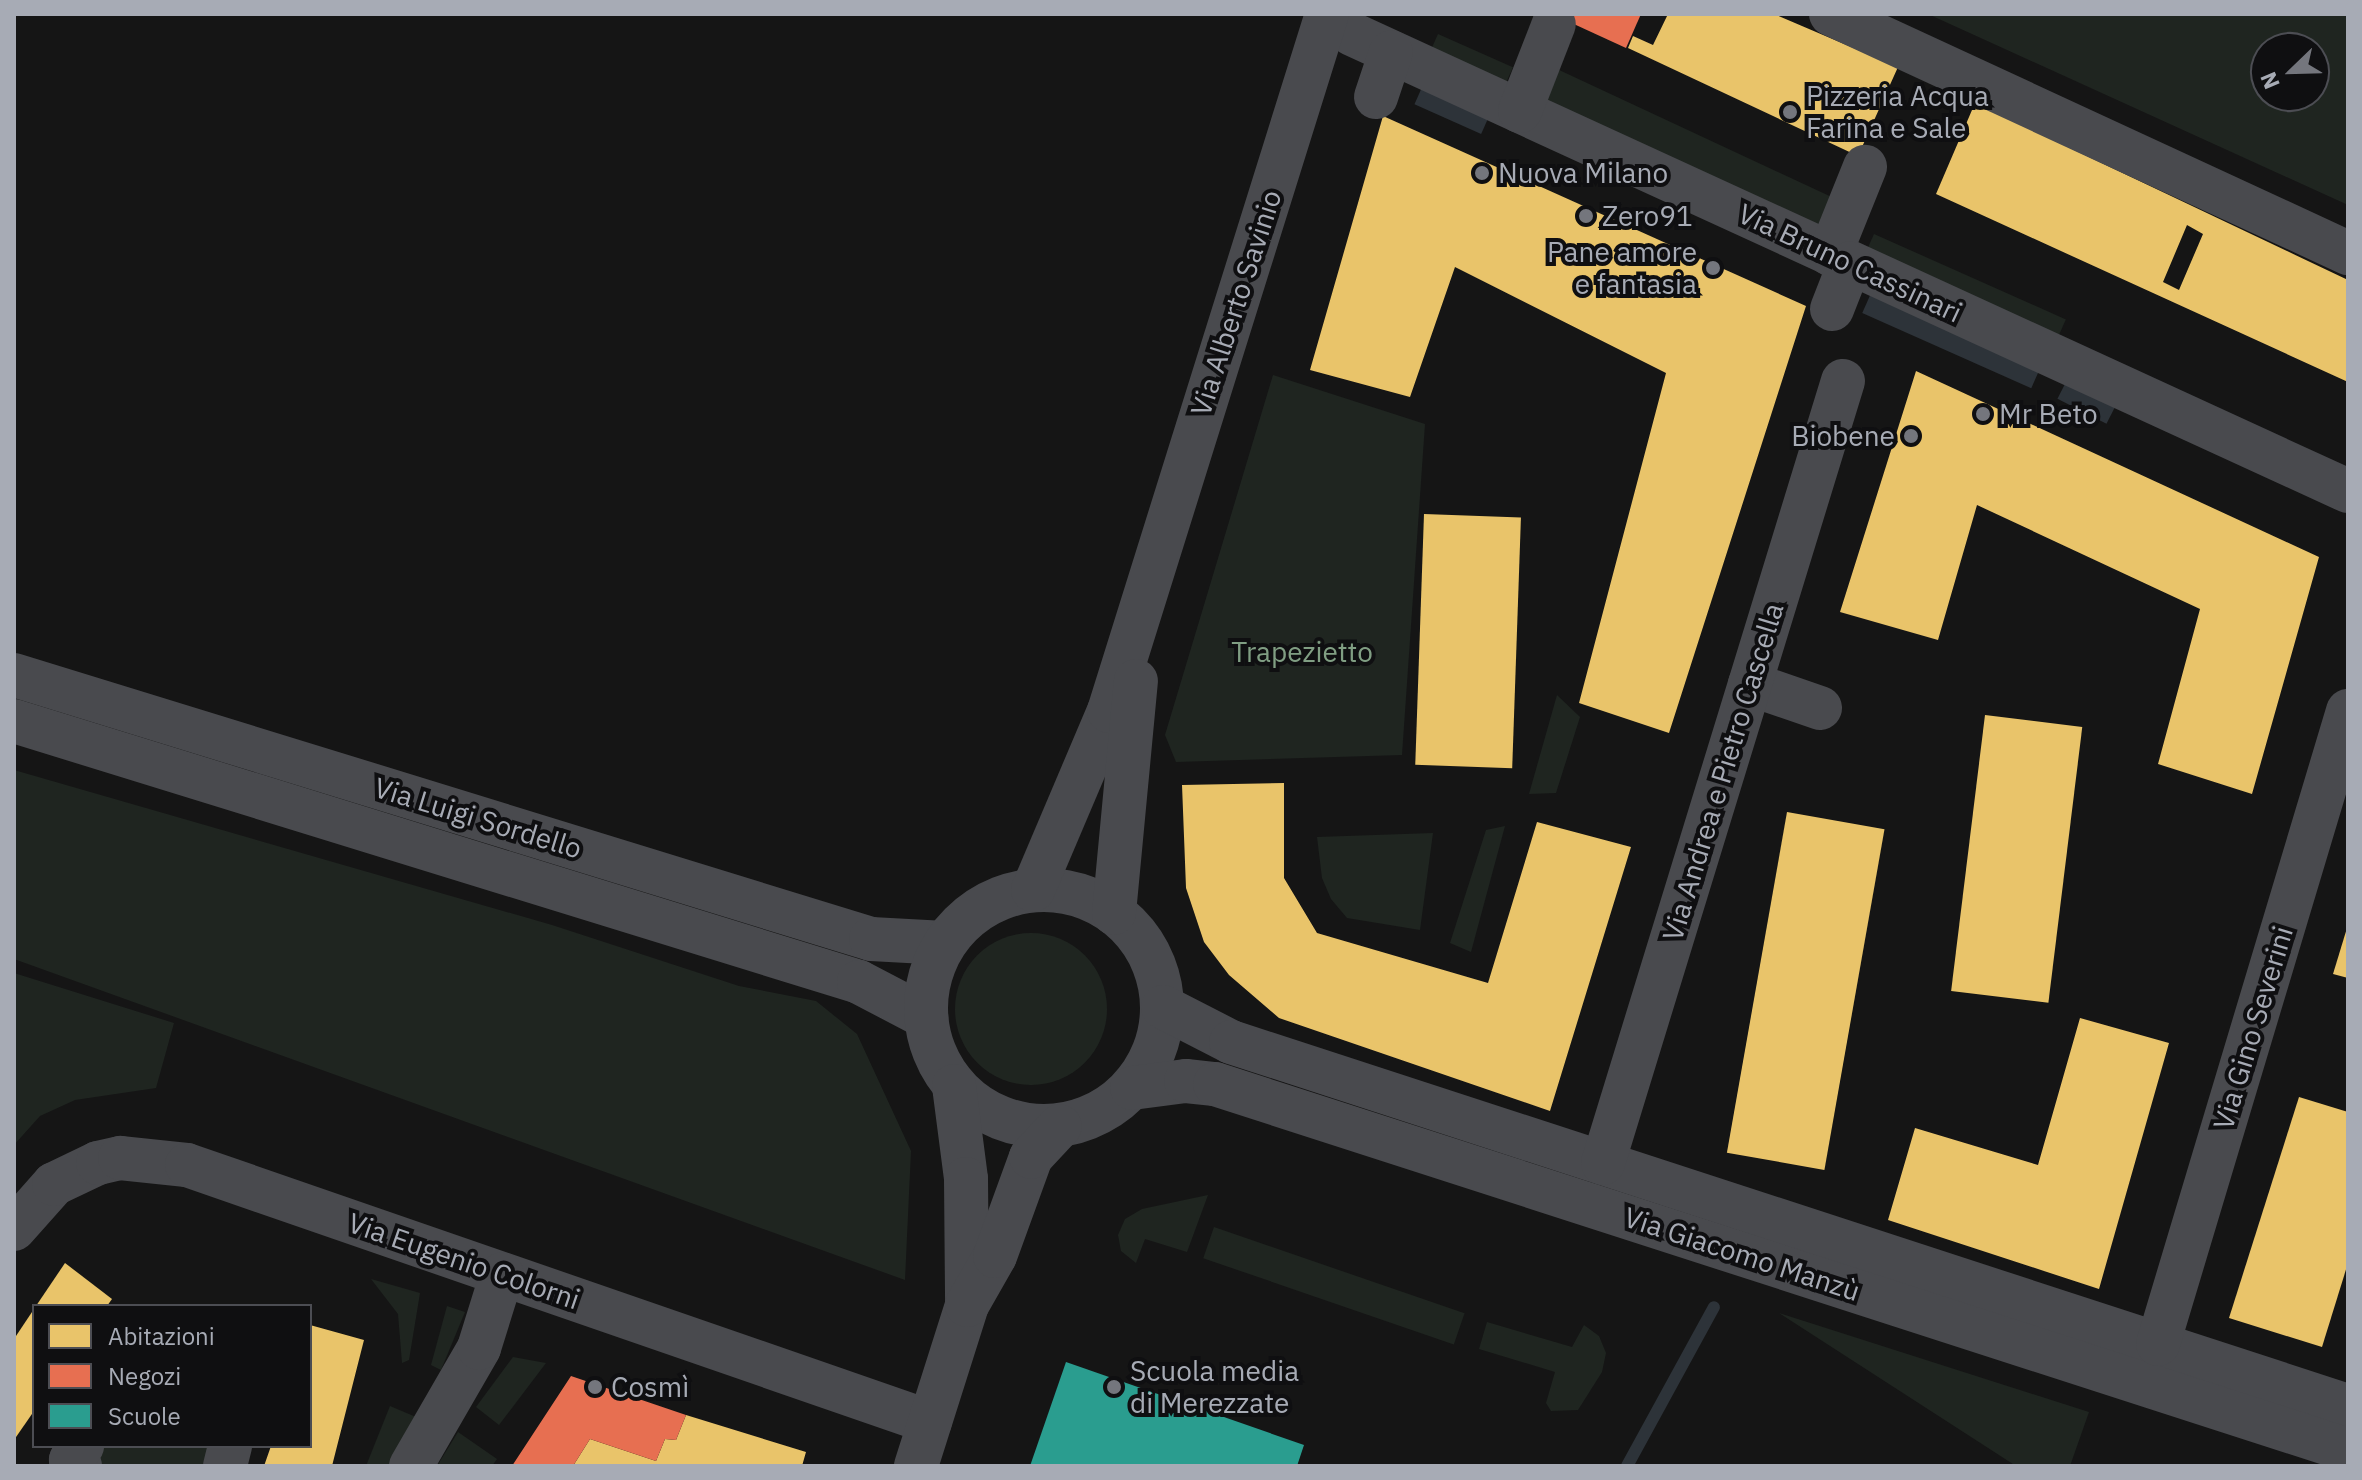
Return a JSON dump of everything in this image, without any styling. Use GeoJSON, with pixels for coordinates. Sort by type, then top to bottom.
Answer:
{"type":"FeatureCollection","features":[{"type":"Feature","properties":{"kind":"street"},"geometry":{"type":"LineString","coordinates":[[1831,14],[2348,253]]}},
{"type":"Feature","properties":{"kind":"street","name":"Via Bruno Cassinari"},"geometry":{"type":"LineString","coordinates":[[1340,24],[1391,52],[2348,491]]}},
{"type":"Feature","properties":{"kind":"street","name":"Via Alberto Savinio"},"geometry":{"type":"LineString","coordinates":[[1033,890],[1109,711],[1144,591],[1340,24]]}},
{"type":"Feature","properties":{"kind":"street"},"geometry":{"type":"LineString","coordinates":[[1520,111],[1554,24]]}},
{"type":"Feature","properties":{"kind":"street"},"geometry":{"type":"LineString","coordinates":[[1376,97],[1391,52]]}},
{"type":"Feature","properties":{"kind":"street"},"geometry":{"type":"LineString","coordinates":[[1832,309],[1840,258],[1865,167]]}},
{"type":"Feature","properties":{"kind":"street","name":"Via Andrea e Pietro Cascella"},"geometry":{"type":"LineString","coordinates":[[1603,1163],[1843,381]]}},
{"type":"Feature","properties":{"kind":"street","name":"Via Alberto Savinio"},"geometry":{"type":"LineString","coordinates":[[1114,913],[1144,591]]}},
{"type":"Feature","properties":{"kind":"street","name":"Via Luigi Sordello"},"geometry":{"type":"LineString","coordinates":[[14,675],[871,939],[945,943]]}},
{"type":"Feature","properties":{"kind":"street"},"geometry":{"type":"LineString","coordinates":[[1750,684],[1820,708]]}},
{"type":"Feature","properties":{"kind":"street","name":"Via Gino Severini"},"geometry":{"type":"LineString","coordinates":[[2158,1344],[2348,711]]}},
{"type":"Feature","properties":{"kind":"street","name":"Via Luigi Sordello"},"geometry":{"type":"LineString","coordinates":[[14,721],[859,982],[926,1017]]}},
{"type":"Feature","properties":{"kind":"street"},"geometry":{"type":"LineString","coordinates":[[954,1086],[991,1115],[1013,1123],[1060,1126],[1100,1113],[1132,1088],[1149,1063],[1163,1007],[1149,954],[1114,913],[1076,894],[1033,890],[974,912],[945,943],[926,991],[930,1042],[954,1086],[966,1179],[967,1305]]}},
{"type":"Feature","properties":{"kind":"street","name":"Via Giacomo Manzù"},"geometry":{"type":"LineString","coordinates":[[1163,1007],[1214,1036],[2348,1406]]}},
{"type":"Feature","properties":{"kind":"street","name":"Via Giacomo Manzù"},"geometry":{"type":"LineString","coordinates":[[1132,1088],[1186,1081],[1215,1084],[2348,1450]]}},
{"type":"Feature","properties":{"kind":"street"},"geometry":{"type":"LineString","coordinates":[[916,1466],[967,1305],[995,1256],[1031,1157],[1060,1126]]}},
{"type":"Feature","properties":{"kind":"street","name":"Via Eugenio Colorni"},"geometry":{"type":"LineString","coordinates":[[14,1229],[54,1184],[73,1174],[120,1158],[187,1165],[930,1422]]}},
{"type":"Feature","properties":{"kind":"street"},"geometry":{"type":"LineString","coordinates":[[411,1466],[479,1348],[502,1274]]}},
{"type":"Feature","properties":{"kind":"street"},"geometry":{"type":"LineString","coordinates":[[80,1448],[71,1460],[80,1466]]}},
{"type":"Feature","properties":{"kind":"green space"},"geometry":{"type":"Polygon","coordinates":[[[1928,14],[2348,14],[2348,205],[1928,14]]]}},
{"type":"Feature","properties":{"kind":"green space"},"geometry":{"type":"Polygon","coordinates":[[[1438,34],[1513,67],[1502,91],[1427,58],[1438,34]]]}},
{"type":"Feature","properties":{"kind":"green space"},"geometry":{"type":"Polygon","coordinates":[[[1557,69],[1837,200],[1823,229],[1543,99],[1557,69]]]}},
{"type":"Feature","properties":{"kind":"green space"},"geometry":{"type":"Polygon","coordinates":[[[1874,234],[2066,319],[2056,342],[1864,257],[1874,234]]]}},
{"type":"Feature","properties":{"kind":"green space","name":"Trapezietto"},"geometry":{"type":"Polygon","coordinates":[[[1273,375],[1425,424],[1402,755],[1176,762],[1165,735],[1273,375]]]}},
{"type":"Feature","properties":{"kind":"green space"},"geometry":{"type":"Polygon","coordinates":[[[1557,695],[1580,717],[1556,793],[1529,794],[1557,695]]]}},
{"type":"Feature","properties":{"kind":"green space"},"geometry":{"type":"Polygon","coordinates":[[[14,770],[552,925],[739,986],[816,1001],[857,1034],[911,1151],[905,1280],[14,959],[14,770]]]}},
{"type":"Feature","properties":{"kind":"green space"},"geometry":{"type":"Polygon","coordinates":[[[1505,826],[1471,952],[1450,943],[1486,830],[1505,826]]]}},
{"type":"Feature","properties":{"kind":"green space"},"geometry":{"type":"Polygon","coordinates":[[[1433,833],[1420,930],[1347,918],[1331,899],[1322,878],[1317,837],[1433,833]]]}},
{"type":"Feature","properties":{"kind":"green space"},"geometry":{"type":"Polygon","coordinates":[[[1031,933],[1060,939],[1085,955],[1101,980],[1107,1009],[1101,1038],[1085,1063],[1060,1079],[1031,1085],[1002,1079],[977,1063],[961,1038],[955,1009],[961,980],[977,955],[1002,939],[1031,933]]]}},
{"type":"Feature","properties":{"kind":"green space"},"geometry":{"type":"Polygon","coordinates":[[[14,973],[174,1023],[156,1088],[75,1100],[40,1116],[14,1145],[14,973]]]}},
{"type":"Feature","properties":{"kind":"green space"},"geometry":{"type":"Polygon","coordinates":[[[1208,1195],[1187,1252],[1145,1239],[1136,1263],[1121,1251],[1118,1235],[1125,1219],[1142,1209],[1208,1195]]]}},
{"type":"Feature","properties":{"kind":"green space"},"geometry":{"type":"Polygon","coordinates":[[[1214,1227],[1465,1313],[1454,1344],[1203,1258],[1214,1227]]]}},
{"type":"Feature","properties":{"kind":"green space"},"geometry":{"type":"Polygon","coordinates":[[[371,1279],[420,1293],[409,1360],[402,1363],[398,1314],[371,1279]]]}},
{"type":"Feature","properties":{"kind":"green space"},"geometry":{"type":"Polygon","coordinates":[[[447,1306],[465,1312],[441,1370],[431,1365],[447,1306]]]}},
{"type":"Feature","properties":{"kind":"green space"},"geometry":{"type":"Polygon","coordinates":[[[1779,1313],[2089,1412],[2070,1466],[2016,1466],[1779,1313]]]}},
{"type":"Feature","properties":{"kind":"green space"},"geometry":{"type":"Polygon","coordinates":[[[1487,1322],[1572,1347],[1584,1325],[1599,1336],[1606,1353],[1602,1372],[1578,1410],[1551,1411],[1546,1403],[1555,1372],[1479,1349],[1487,1322]]]}},
{"type":"Feature","properties":{"kind":"green space"},"geometry":{"type":"Polygon","coordinates":[[[513,1357],[546,1363],[499,1425],[476,1407],[513,1357]]]}},
{"type":"Feature","properties":{"kind":"green space"},"geometry":{"type":"Polygon","coordinates":[[[390,1406],[416,1417],[389,1466],[366,1466],[390,1406]]]}},
{"type":"Feature","properties":{"kind":"green space"},"geometry":{"type":"Polygon","coordinates":[[[458,1432],[497,1459],[492,1466],[437,1466],[458,1432]]]}},
{"type":"Feature","properties":{"kind":"green space"},"geometry":{"type":"Polygon","coordinates":[[[99,1448],[215,1448],[210,1466],[105,1466],[94,1458],[99,1448]]]}},
{"type":"Feature","properties":{"kind":"shaded area"},"geometry":{"type":"Polygon","coordinates":[[[1423,85],[1490,115],[1481,134],[1414,104],[1423,85]]]}},
{"type":"Feature","properties":{"kind":"shaded area"},"geometry":{"type":"Polygon","coordinates":[[[1872,291],[2041,366],[2031,388],[1862,313],[1872,291]]]}},
{"type":"Feature","properties":{"kind":"shaded area"},"geometry":{"type":"Polygon","coordinates":[[[2067,380],[2116,405],[2106,424],[2057,399],[2067,380]]]}},
{"type":"Feature","properties":{"kind":"building: Abitazioni"},"geometry":{"type":"Polygon","coordinates":[[[1668,14],[1774,14],[1898,67],[1858,156],[1628,48],[1633,36],[1653,45],[1668,14]]]}},
{"type":"Feature","properties":{"kind":"building: Abitazioni"},"geometry":{"type":"Polygon","coordinates":[[[1975,103],[2348,280],[2348,382],[1936,194],[1975,103]],[[2187,225],[2163,282],[2179,290],[2203,234],[2187,225]]]}},
{"type":"Feature","properties":{"kind":"building: Abitazioni"},"geometry":{"type":"Polygon","coordinates":[[[1383,116],[1806,306],[1669,733],[1579,703],[1666,373],[1455,267],[1410,397],[1310,370],[1383,116]]]}},
{"type":"Feature","properties":{"kind":"building: Abitazioni"},"geometry":{"type":"Polygon","coordinates":[[[1916,371],[2319,557],[2252,794],[2158,764],[2200,609],[1977,505],[1938,640],[1840,612],[1916,371]]]}},
{"type":"Feature","properties":{"kind":"building: Abitazioni"},"geometry":{"type":"Polygon","coordinates":[[[1424,514],[1521,517],[1512,768],[1415,765],[1424,514]]]}},
{"type":"Feature","properties":{"kind":"building: Abitazioni"},"geometry":{"type":"Polygon","coordinates":[[[1985,715],[2082,727],[2048,1003],[1951,991],[1985,715]]]}},
{"type":"Feature","properties":{"kind":"building: Abitazioni"},"geometry":{"type":"Polygon","coordinates":[[[1284,783],[1284,878],[1317,933],[1488,983],[1537,822],[1631,847],[1550,1111],[1279,1018],[1229,975],[1204,942],[1186,888],[1182,785],[1284,783]]]}},
{"type":"Feature","properties":{"kind":"building: Abitazioni"},"geometry":{"type":"Polygon","coordinates":[[[1787,812],[1884,829],[1824,1170],[1727,1153],[1787,812]]]}},
{"type":"Feature","properties":{"kind":"building: Abitazioni"},"geometry":{"type":"Polygon","coordinates":[[[2348,928],[2348,978],[2333,974],[2348,928]]]}},
{"type":"Feature","properties":{"kind":"building: Abitazioni"},"geometry":{"type":"Polygon","coordinates":[[[2080,1018],[2169,1043],[2099,1289],[1888,1220],[1915,1128],[2038,1165],[2080,1018]]]}},
{"type":"Feature","properties":{"kind":"building: Abitazioni"},"geometry":{"type":"Polygon","coordinates":[[[2299,1097],[2348,1112],[2348,1263],[2322,1347],[2229,1318],[2299,1097]]]}},
{"type":"Feature","properties":{"kind":"building: Abitazioni"},"geometry":{"type":"Polygon","coordinates":[[[65,1263],[112,1299],[108,1304],[37,1304],[65,1263]]]}},
{"type":"Feature","properties":{"kind":"building: Abitazioni"},"geometry":{"type":"Polygon","coordinates":[[[32,1312],[32,1414],[14,1440],[14,1339],[32,1312]]]}},
{"type":"Feature","properties":{"kind":"building: Abitazioni"},"geometry":{"type":"Polygon","coordinates":[[[312,1326],[364,1340],[332,1466],[264,1466],[270,1448],[312,1448],[312,1326]]]}},
{"type":"Feature","properties":{"kind":"building: Abitazioni"},"geometry":{"type":"Polygon","coordinates":[[[686,1415],[806,1452],[802,1466],[573,1466],[590,1439],[656,1461],[665,1439],[676,1440],[686,1415]]]}},
{"type":"Feature","properties":{"kind":"building: Negozi"},"geometry":{"type":"Polygon","coordinates":[[[1552,14],[1641,14],[1626,48],[1552,14]]]}},
{"type":"Feature","properties":{"kind":"building: Negozi"},"geometry":{"type":"Polygon","coordinates":[[[571,1376],[686,1415],[676,1440],[665,1439],[656,1461],[590,1439],[573,1466],[512,1466],[571,1376]]]}},
{"type":"Feature","properties":{"kind":"building: Scuole"},"geometry":{"type":"Polygon","coordinates":[[[1066,1362],[1304,1445],[1297,1466],[1030,1466],[1066,1362]]]}},
{"type":"Feature","properties":{"kind":"waterway"},"geometry":{"type":"LineString","coordinates":[[1627,1466],[1714,1307]]}},
{"type":"Feature","properties":{"kind":"place","name":"Pizzeria Acqua Farina e Sale"},"geometry":{"type":"Point","coordinates":[1790,112]}},
{"type":"Feature","properties":{"kind":"place","name":"Nuova Milano"},"geometry":{"type":"Point","coordinates":[1482,173]}},
{"type":"Feature","properties":{"kind":"place","name":"Zero91"},"geometry":{"type":"Point","coordinates":[1586,216]}},
{"type":"Feature","properties":{"kind":"place","name":"Pane amore e fantasia"},"geometry":{"type":"Point","coordinates":[1713,268]}},
{"type":"Feature","properties":{"kind":"place","name":"Mr Beto"},"geometry":{"type":"Point","coordinates":[1983,414]}},
{"type":"Feature","properties":{"kind":"place","name":"Biobene"},"geometry":{"type":"Point","coordinates":[1911,436]}},
{"type":"Feature","properties":{"kind":"place","name":"Cosmì"},"geometry":{"type":"Point","coordinates":[595,1387]}},
{"type":"Feature","properties":{"kind":"place","name":"Scuola media di Merezzate"},"geometry":{"type":"Point","coordinates":[1114,1387]}}]}
